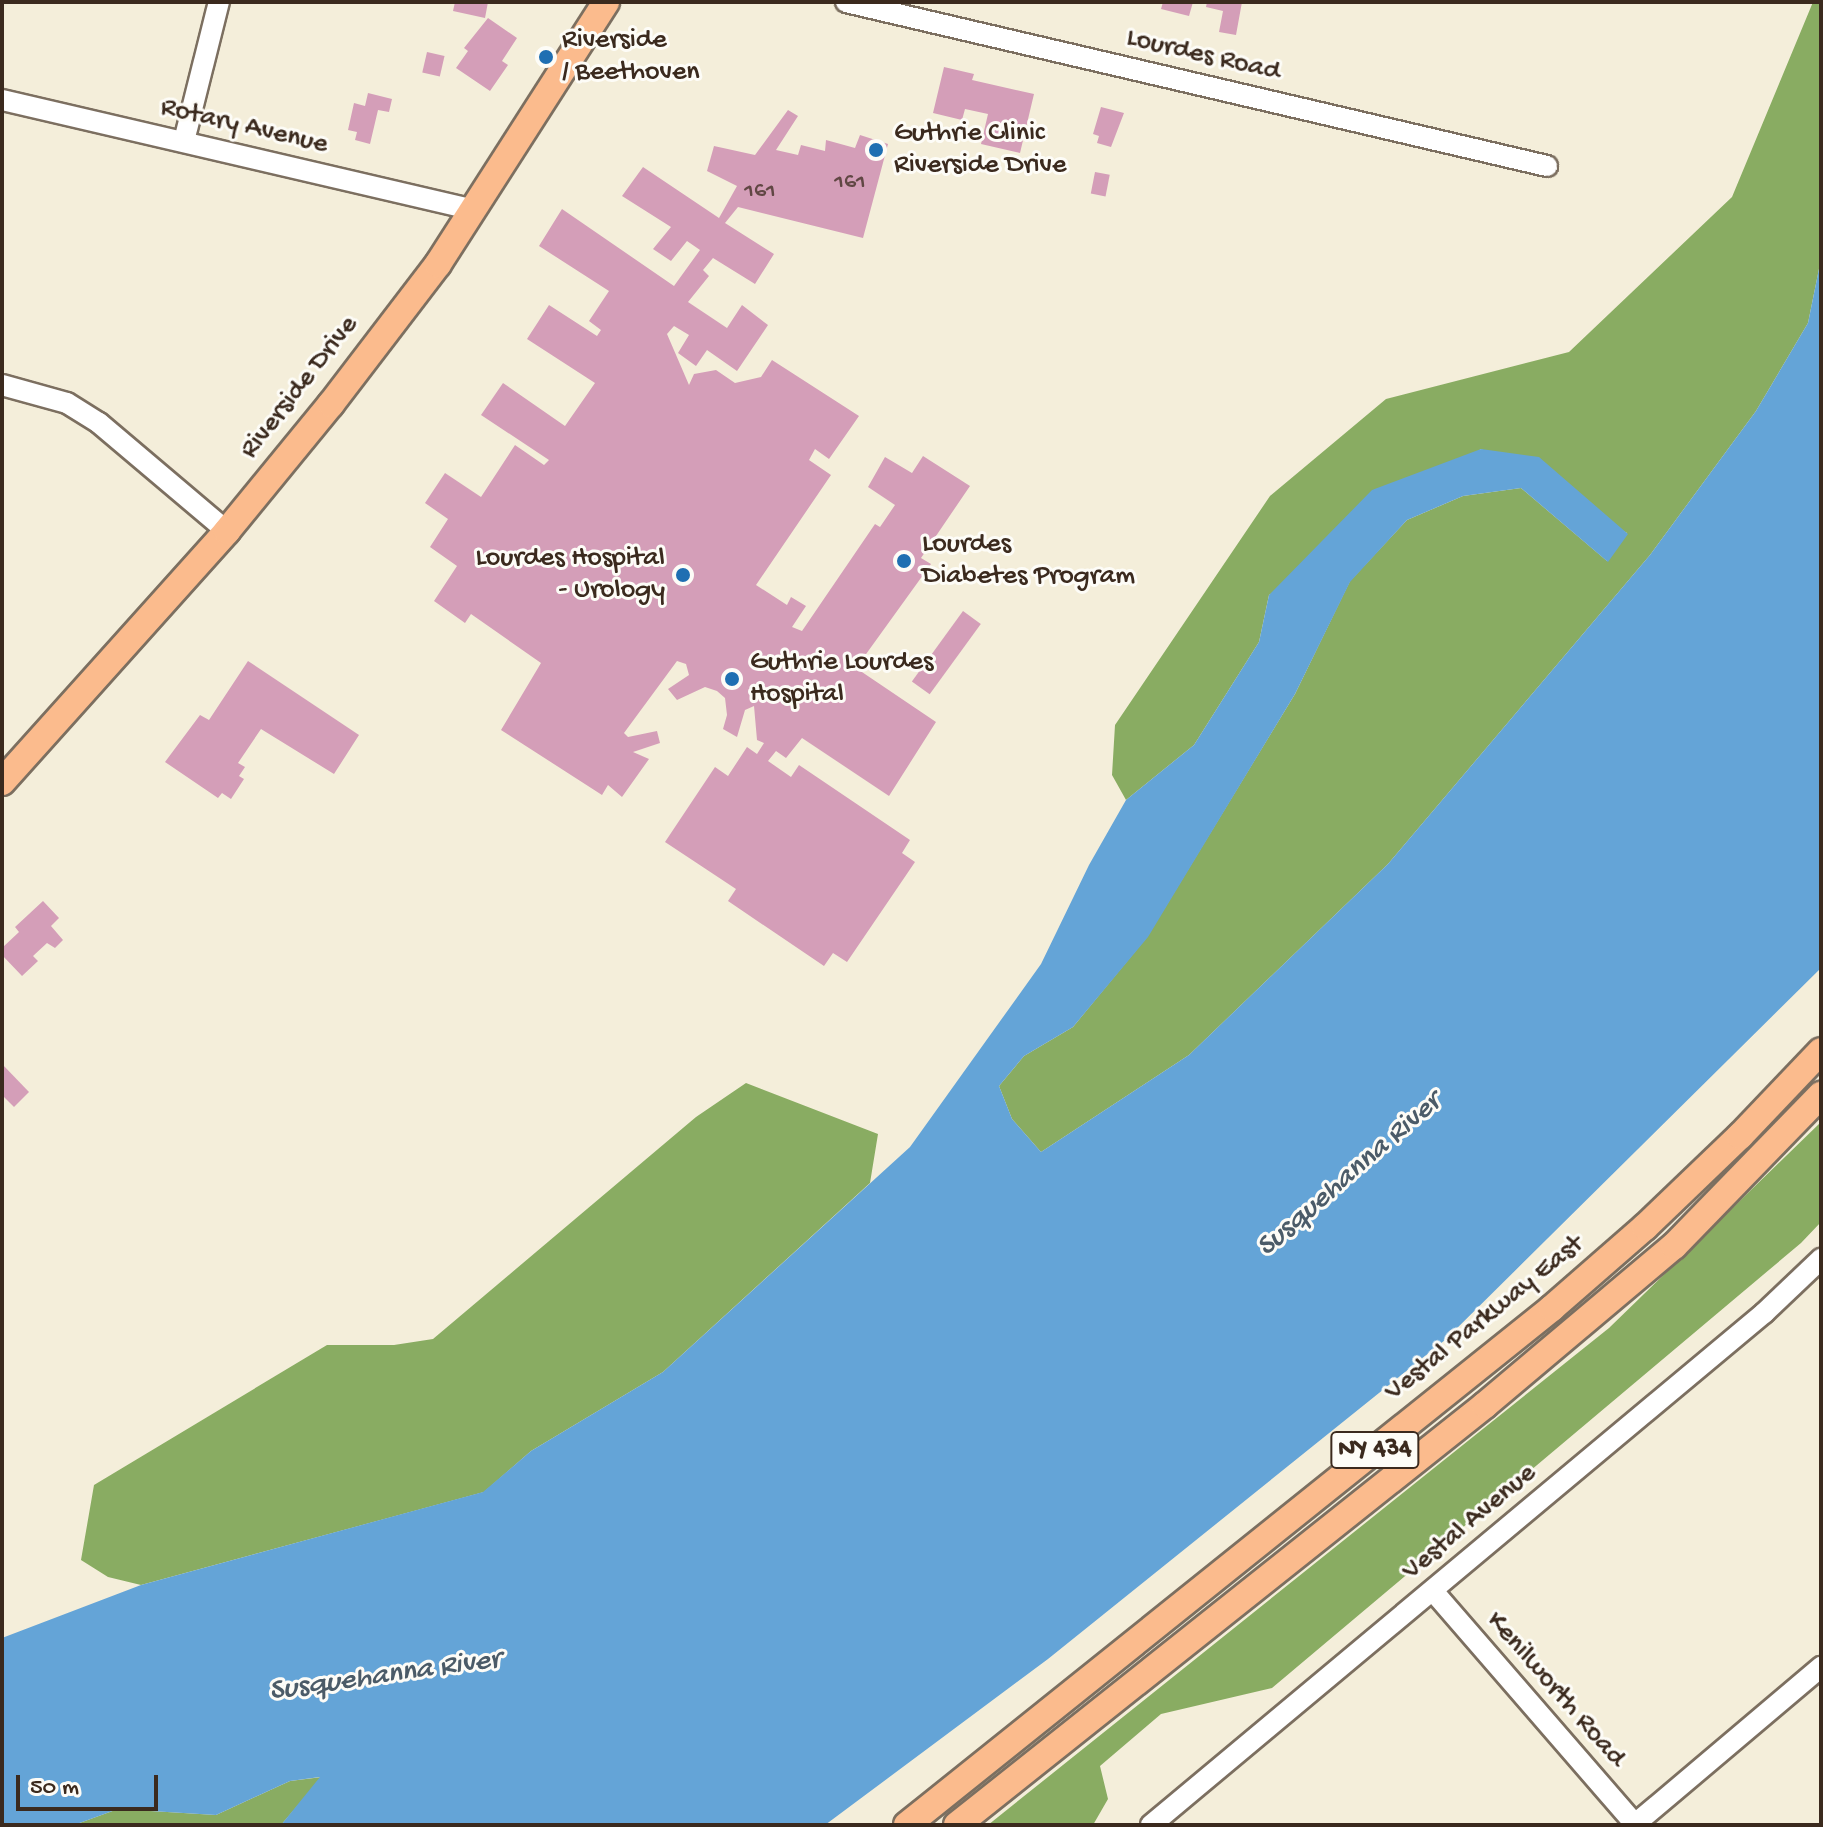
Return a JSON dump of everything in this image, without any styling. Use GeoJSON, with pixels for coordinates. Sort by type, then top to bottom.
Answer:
{"type":"FeatureCollection","features":[{"type":"Feature","properties":{"kind":"main road","name":"Riverside Drive"},"geometry":{"type":"LineString","coordinates":[[2,782],[227,531],[331,404],[438,264],[606,2]]}},
{"type":"Feature","properties":{"kind":"main road","name":"Vestal Parkway East"},"geometry":{"type":"LineString","coordinates":[[907,1825],[1552,1308],[1698,1177],[1821,1051]]}},
{"type":"Feature","properties":{"kind":"main road","name":"NY 434"},"geometry":{"type":"LineString","coordinates":[[957,1825],[1485,1405],[1674,1246],[1821,1095]]}},
{"type":"Feature","properties":{"kind":"street"},"geometry":{"type":"LineString","coordinates":[[184,141],[219,2]]}},
{"type":"Feature","properties":{"kind":"street","name":"Lourdes Road"},"geometry":{"type":"LineString","coordinates":[[846,2],[1547,166]]}},
{"type":"Feature","properties":{"kind":"street","name":"Rotary Avenue"},"geometry":{"type":"LineString","coordinates":[[2,100],[474,210]]}},
{"type":"Feature","properties":{"kind":"street"},"geometry":{"type":"LineString","coordinates":[[2,385],[67,403],[99,423],[227,531]]}},
{"type":"Feature","properties":{"kind":"street","name":"Vestal Avenue"},"geometry":{"type":"LineString","coordinates":[[1151,1825],[1764,1313],[1821,1259]]}},
{"type":"Feature","properties":{"kind":"street","name":"Kenilworth Road"},"geometry":{"type":"LineString","coordinates":[[1433,1591],[1635,1825]]}},
{"type":"Feature","properties":{"kind":"street"},"geometry":{"type":"LineString","coordinates":[[1635,1825],[1821,1667]]}},
{"type":"Feature","properties":{"kind":"green space"},"geometry":{"type":"Polygon","coordinates":[[[1813,2],[1821,2],[1821,259],[1808,323],[1756,411],[1650,555],[1388,864],[1189,1055],[1041,1152],[1012,1119],[999,1086],[1024,1056],[1073,1027],[1147,937],[1295,694],[1350,581],[1407,520],[1463,496],[1521,488],[1607,561],[1627,533],[1481,449],[1269,595],[1259,642],[1194,745],[1126,800],[1112,775],[1115,725],[1270,496],[1386,399],[1569,352],[1732,197],[1813,2]]]}},
{"type":"Feature","properties":{"kind":"green space"},"geometry":{"type":"Polygon","coordinates":[[[746,1083],[878,1134],[870,1183],[663,1372],[531,1451],[484,1492],[141,1585],[108,1577],[81,1560],[94,1485],[327,1345],[394,1345],[433,1339],[696,1117],[746,1083]]]}},
{"type":"Feature","properties":{"kind":"green space"},"geometry":{"type":"Polygon","coordinates":[[[1821,1122],[1821,1222],[1801,1243],[1272,1688],[1161,1714],[1100,1766],[1108,1799],[1093,1825],[988,1825],[1609,1328],[1821,1122]]]}},
{"type":"Feature","properties":{"kind":"green space"},"geometry":{"type":"Polygon","coordinates":[[[322,1777],[281,1825],[74,1825],[118,1809],[216,1815],[290,1781],[322,1777]]]}},
{"type":"Feature","properties":{"kind":"water","name":"Susquehanna River"},"geometry":{"type":"Polygon","coordinates":[[[1821,259],[1821,968],[1445,1340],[1048,1659],[825,1825],[281,1825],[320,1777],[290,1781],[216,1815],[118,1809],[74,1825],[2,1825],[2,1638],[141,1585],[483,1492],[531,1451],[663,1372],[910,1147],[1041,964],[1089,865],[1126,800],[1194,745],[1259,642],[1269,595],[1372,490],[1481,449],[1539,457],[1628,534],[1608,562],[1521,488],[1463,496],[1407,520],[1350,582],[1295,694],[1148,937],[1073,1027],[1024,1056],[999,1086],[1012,1119],[1041,1152],[1189,1055],[1388,864],[1650,555],[1756,411],[1808,323],[1821,259]]]}},
{"type":"Feature","properties":{"kind":"building"},"geometry":{"type":"Polygon","coordinates":[[[455,2],[488,2],[485,18],[453,11],[455,2]]]}},
{"type":"Feature","properties":{"kind":"building"},"geometry":{"type":"Polygon","coordinates":[[[1163,2],[1193,2],[1189,16],[1161,9],[1163,2]]]}},
{"type":"Feature","properties":{"kind":"building"},"geometry":{"type":"Polygon","coordinates":[[[1207,2],[1242,2],[1236,35],[1219,32],[1223,11],[1206,7],[1207,2]]]}},
{"type":"Feature","properties":{"kind":"building"},"geometry":{"type":"Polygon","coordinates":[[[488,18],[517,38],[502,61],[508,65],[490,91],[456,68],[468,51],[464,48],[488,18]]]}},
{"type":"Feature","properties":{"kind":"building"},"geometry":{"type":"Polygon","coordinates":[[[427,52],[445,56],[440,77],[422,72],[427,52]]]}},
{"type":"Feature","properties":{"kind":"building"},"geometry":{"type":"Polygon","coordinates":[[[944,67],[974,74],[972,80],[1034,94],[1020,153],[981,144],[988,114],[965,109],[962,120],[933,113],[944,67]]]}},
{"type":"Feature","properties":{"kind":"building"},"geometry":{"type":"Polygon","coordinates":[[[368,93],[392,99],[389,112],[378,110],[370,144],[355,140],[357,132],[348,130],[354,103],[365,106],[368,93]]]}},
{"type":"Feature","properties":{"kind":"building"},"geometry":{"type":"Polygon","coordinates":[[[1101,107],[1124,113],[1111,147],[1097,143],[1099,136],[1093,134],[1101,107]]]}},
{"type":"Feature","properties":{"kind":"building"},"geometry":{"type":"Polygon","coordinates":[[[788,110],[798,116],[776,150],[798,155],[801,145],[825,151],[826,140],[855,148],[860,135],[888,144],[863,238],[738,207],[725,223],[774,254],[755,284],[713,258],[703,270],[709,276],[688,302],[727,328],[742,305],[768,325],[737,371],[707,350],[696,366],[678,353],[689,335],[674,326],[667,334],[689,385],[694,374],[716,370],[735,383],[761,377],[772,360],[859,416],[829,459],[815,449],[809,460],[831,475],[756,585],[787,605],[791,597],[806,606],[792,627],[802,631],[875,524],[880,527],[895,505],[868,487],[885,457],[912,473],[923,456],[970,486],[921,558],[931,564],[856,668],[936,722],[889,796],[802,738],[786,758],[776,751],[768,761],[791,777],[799,765],[910,840],[902,853],[915,862],[847,962],[833,953],[824,966],[728,901],[736,889],[665,842],[715,767],[728,776],[747,747],[757,754],[764,743],[757,740],[754,706],[745,710],[737,737],[723,729],[727,715],[725,698],[717,691],[705,687],[677,700],[668,689],[689,675],[686,664],[677,661],[624,733],[628,737],[657,731],[660,743],[633,752],[649,759],[622,797],[608,785],[602,795],[501,730],[541,663],[471,614],[465,623],[434,601],[457,566],[430,547],[448,519],[425,503],[445,473],[481,497],[515,445],[544,465],[549,460],[481,415],[503,383],[565,426],[595,383],[527,339],[549,305],[597,336],[601,330],[589,321],[609,291],[539,246],[562,209],[674,286],[700,250],[687,241],[671,261],[653,249],[671,227],[622,196],[643,167],[719,218],[737,186],[707,171],[714,146],[755,155],[788,110]]]}},
{"type":"Feature","properties":{"kind":"building"},"geometry":{"type":"Polygon","coordinates":[[[1095,172],[1110,175],[1106,196],[1091,194],[1095,172]]]}},
{"type":"Feature","properties":{"kind":"building"},"geometry":{"type":"Polygon","coordinates":[[[963,611],[981,624],[930,694],[912,681],[963,611]]]}},
{"type":"Feature","properties":{"kind":"building"},"geometry":{"type":"Polygon","coordinates":[[[248,661],[359,735],[334,774],[261,729],[238,763],[245,767],[239,776],[244,779],[231,799],[222,793],[218,798],[165,762],[200,715],[209,720],[248,661]]]}},
{"type":"Feature","properties":{"kind":"building"},"geometry":{"type":"Polygon","coordinates":[[[43,901],[59,918],[51,926],[63,940],[55,948],[47,943],[33,956],[38,961],[22,976],[2,955],[2,948],[19,932],[15,927],[43,901]]]}},
{"type":"Feature","properties":{"kind":"building"},"geometry":{"type":"Polygon","coordinates":[[[2,1064],[29,1092],[14,1107],[2,1095],[2,1064]]]}},
{"type":"Feature","properties":{"kind":"place","name":"Riverside / Beethoven"},"geometry":{"type":"Point","coordinates":[546,57]}},
{"type":"Feature","properties":{"kind":"place","name":"Guthrie Clinic Riverside Drive"},"geometry":{"type":"Point","coordinates":[876,150]}},
{"type":"Feature","properties":{"kind":"place","name":"Lourdes Diabetes Program"},"geometry":{"type":"Point","coordinates":[904,561]}},
{"type":"Feature","properties":{"kind":"place","name":"Lourdes Hospital - Urology"},"geometry":{"type":"Point","coordinates":[683,575]}},
{"type":"Feature","properties":{"kind":"place","name":"Guthrie Lourdes Hospital"},"geometry":{"type":"Point","coordinates":[732,679]}}]}
